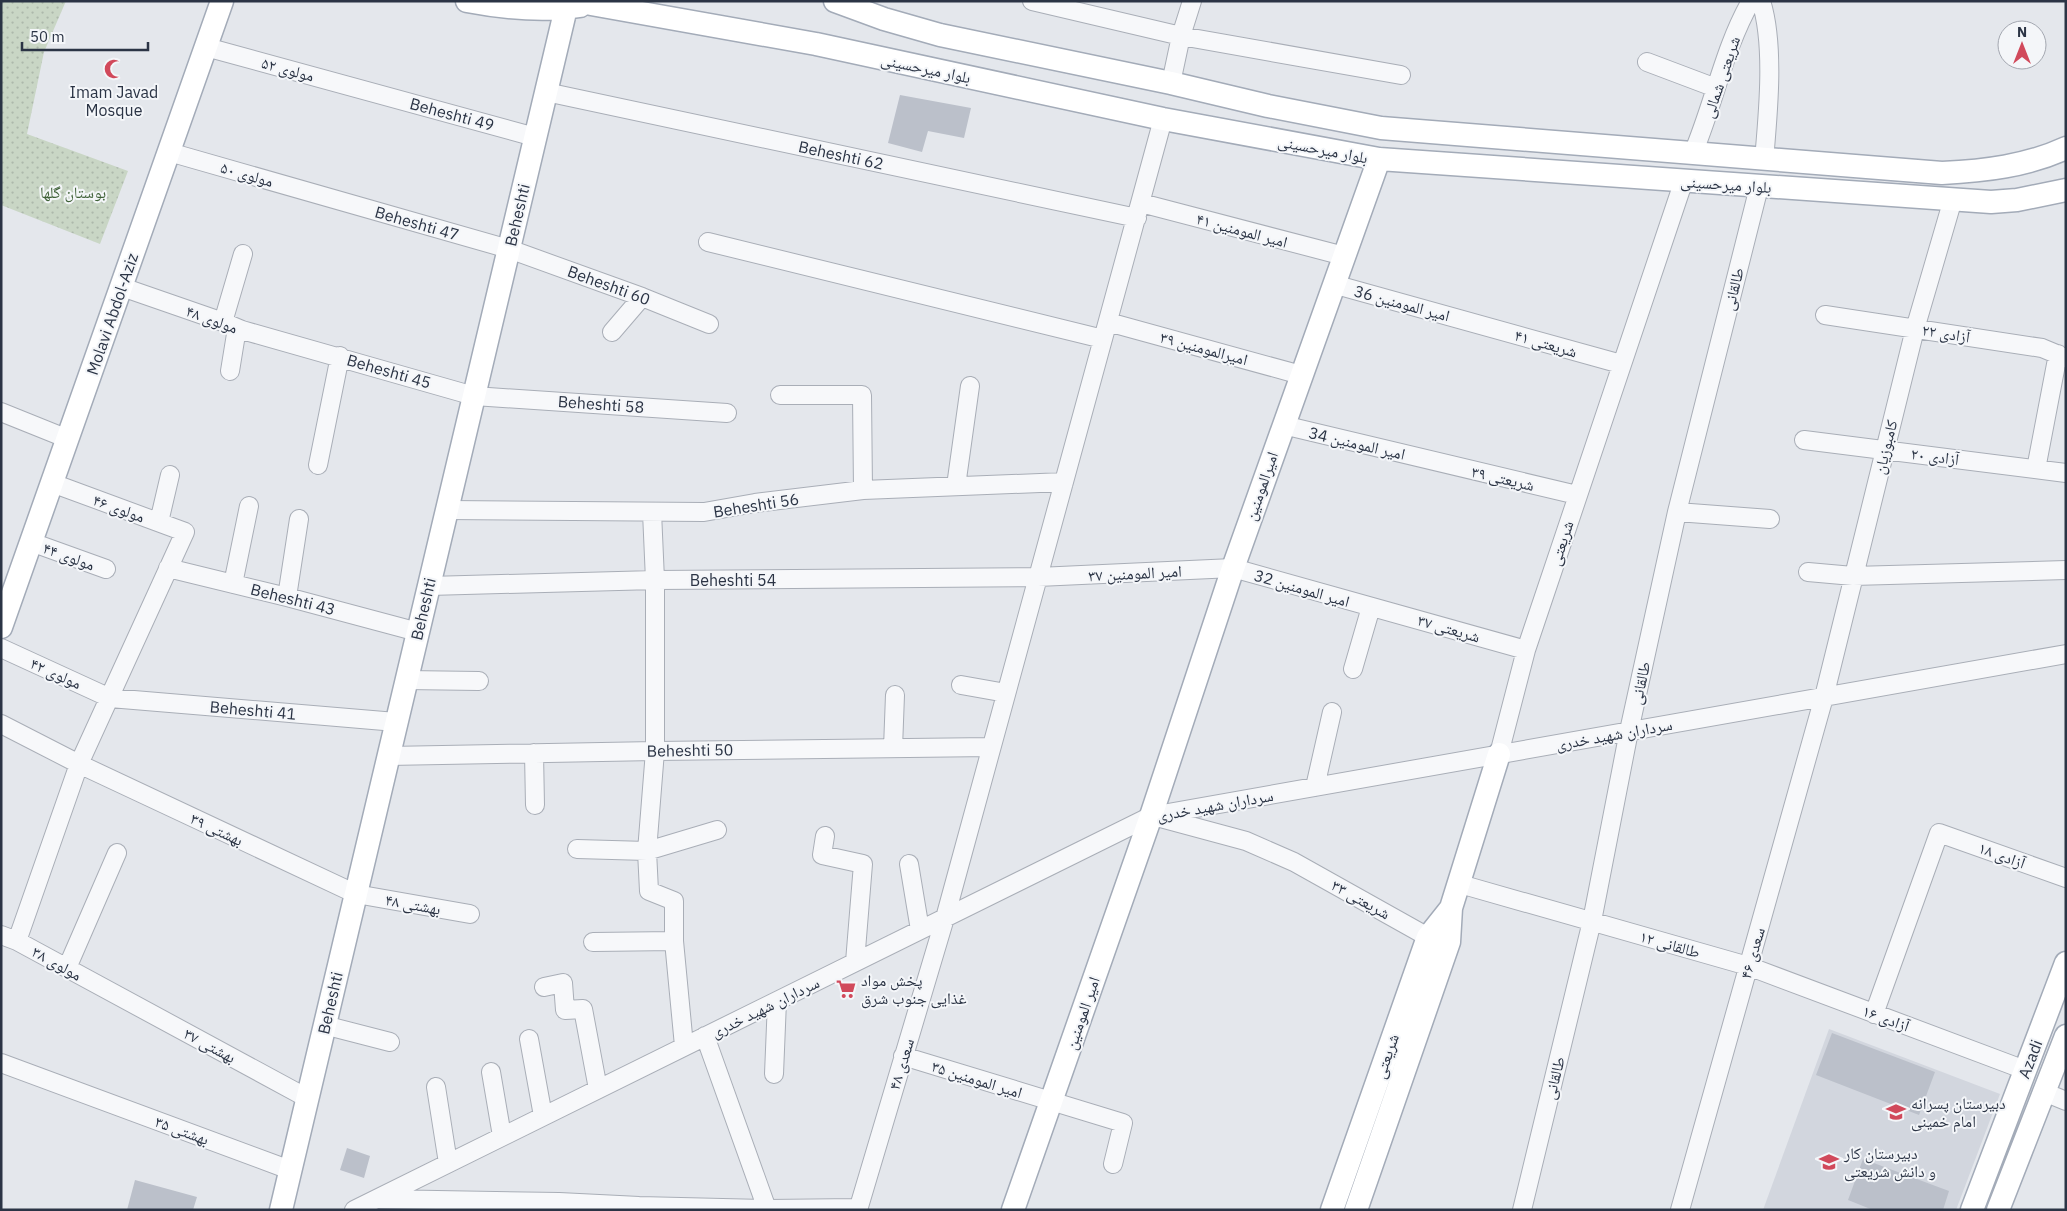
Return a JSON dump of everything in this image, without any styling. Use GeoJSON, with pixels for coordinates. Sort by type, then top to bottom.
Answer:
{"type":"FeatureCollection","features":[{"type":"Feature","properties":{"kind":"main road","name":"Molavi Abdol-Aziz"},"geometry":{"type":"LineString","coordinates":[[1,628],[222,1]]}},
{"type":"Feature","properties":{"kind":"main road","name":"بلوار میرحسینی"},"geometry":{"type":"LineString","coordinates":[[467,1],[511,7],[566,8],[593,3],[816,44],[1164,119],[1379,159],[1991,202],[2017,200],[2066,190]]}},
{"type":"Feature","properties":{"kind":"main road","name":"بلوار میرحسینی"},"geometry":{"type":"LineString","coordinates":[[835,1],[884,19],[940,35],[1171,83],[1268,106],[1381,128],[1942,173],[1975,172],[2019,164],[2066,148]]}},
{"type":"Feature","properties":{"kind":"main road","name":"Beheshti"},"geometry":{"type":"LineString","coordinates":[[281,1210],[566,8]]}},
{"type":"Feature","properties":{"kind":"main road","name":"امیرالمومنین"},"geometry":{"type":"LineString","coordinates":[[1151,816],[1233,568],[1379,159]]}},
{"type":"Feature","properties":{"kind":"main road"},"geometry":{"type":"LineString","coordinates":[[1758,186],[1764,160]]}},
{"type":"Feature","properties":{"kind":"main road"},"geometry":{"type":"LineString","coordinates":[[1822,164],[1840,172],[1934,180],[1992,179],[2034,172],[2066,162]]}},
{"type":"Feature","properties":{"kind":"main road"},"geometry":{"type":"LineString","coordinates":[[1821,190],[1838,185],[1993,192],[2034,188],[2066,178]]}},
{"type":"Feature","properties":{"kind":"main road","name":"شریعتی"},"geometry":{"type":"LineString","coordinates":[[1356,1210],[1449,942],[1451,908],[1499,754]]}},
{"type":"Feature","properties":{"kind":"main road","name":"امیر المومنین"},"geometry":{"type":"LineString","coordinates":[[1013,1210],[1151,816]]}},
{"type":"Feature","properties":{"kind":"main road","name":"شریعتی"},"geometry":{"type":"LineString","coordinates":[[1332,1210],[1428,937],[1451,908]]}},
{"type":"Feature","properties":{"kind":"main road","name":"Azadi"},"geometry":{"type":"LineString","coordinates":[[1972,1210],[2066,964]]}},
{"type":"Feature","properties":{"kind":"main road","name":"Azadi"},"geometry":{"type":"LineString","coordinates":[[1998,1210],[2066,1036]]}},
{"type":"Feature","properties":{"kind":"street"},"geometry":{"type":"LineString","coordinates":[[1032,1],[1090,8],[1181,36],[1401,75]]}},
{"type":"Feature","properties":{"kind":"street"},"geometry":{"type":"LineString","coordinates":[[1171,83],[1181,36],[1192,1]]}},
{"type":"Feature","properties":{"kind":"street","name":"شریعتی شمالی"},"geometry":{"type":"LineString","coordinates":[[1692,153],[1704,126],[1742,18],[1751,1]]}},
{"type":"Feature","properties":{"kind":"street","name":"شریعتی شمالی"},"geometry":{"type":"LineString","coordinates":[[1761,1],[1767,18],[1768,74],[1764,160]]}},
{"type":"Feature","properties":{"kind":"street","name":"مولوی ۵۲"},"geometry":{"type":"LineString","coordinates":[[206,46],[369,92]]}},
{"type":"Feature","properties":{"kind":"street"},"geometry":{"type":"LineString","coordinates":[[1647,62],[1716,88]]}},
{"type":"Feature","properties":{"kind":"street","name":"Beheshti 49"},"geometry":{"type":"LineString","coordinates":[[369,92],[536,137]]}},
{"type":"Feature","properties":{"kind":"street","name":"Beheshti 62"},"geometry":{"type":"LineString","coordinates":[[546,92],[1139,211]]}},
{"type":"Feature","properties":{"kind":"street","name":"سعدی ۴۸"},"geometry":{"type":"LineString","coordinates":[[858,1209],[945,918],[1164,119]]}},
{"type":"Feature","properties":{"kind":"street","name":"مولوی ۵۰"},"geometry":{"type":"LineString","coordinates":[[169,152],[324,196]]}},
{"type":"Feature","properties":{"kind":"street","name":"شریعتی"},"geometry":{"type":"LineString","coordinates":[[1499,754],[1526,650],[1684,180]]}},
{"type":"Feature","properties":{"kind":"street","name":"طالقانی"},"geometry":{"type":"LineString","coordinates":[[1522,1210],[1592,921],[1629,731],[1677,512],[1758,186]]}},
{"type":"Feature","properties":{"kind":"street","name":"Beheshti 47"},"geometry":{"type":"LineString","coordinates":[[324,196],[509,249]]}},
{"type":"Feature","properties":{"kind":"street","name":"کامبوزیان"},"geometry":{"type":"LineString","coordinates":[[1824,697],[1915,328],[1953,198]]}},
{"type":"Feature","properties":{"kind":"street","name":"امیر المومنین ۴۱"},"geometry":{"type":"LineString","coordinates":[[1139,211],[1344,256]]}},
{"type":"Feature","properties":{"kind":"street"},"geometry":{"type":"LineString","coordinates":[[708,242],[1103,339]]}},
{"type":"Feature","properties":{"kind":"street","name":"Beheshti 60"},"geometry":{"type":"LineString","coordinates":[[509,249],[642,297],[708,324]]}},
{"type":"Feature","properties":{"kind":"street"},"geometry":{"type":"LineString","coordinates":[[230,371],[230,325],[242,254]]}},
{"type":"Feature","properties":{"kind":"street","name":"امیر المومنین 36"},"geometry":{"type":"LineString","coordinates":[[1333,284],[1471,322]]}},
{"type":"Feature","properties":{"kind":"street","name":"مولوی ۴۸"},"geometry":{"type":"LineString","coordinates":[[122,287],[230,325],[303,347]]}},
{"type":"Feature","properties":{"kind":"street"},"geometry":{"type":"LineString","coordinates":[[612,332],[642,297]]}},
{"type":"Feature","properties":{"kind":"street","name":"آزادی ۲۲"},"geometry":{"type":"LineString","coordinates":[[1825,315],[2042,348],[2062,356]]}},
{"type":"Feature","properties":{"kind":"street","name":"امیرالمومنین ۳۹"},"geometry":{"type":"LineString","coordinates":[[1108,322],[1301,375]]}},
{"type":"Feature","properties":{"kind":"street","name":"شریعتی ۴۱"},"geometry":{"type":"LineString","coordinates":[[1471,322],[1621,364]]}},
{"type":"Feature","properties":{"kind":"street","name":"Beheshti 45"},"geometry":{"type":"LineString","coordinates":[[303,347],[340,356],[474,396]]}},
{"type":"Feature","properties":{"kind":"street"},"geometry":{"type":"LineString","coordinates":[[318,466],[340,356]]}},
{"type":"Feature","properties":{"kind":"street"},"geometry":{"type":"LineString","coordinates":[[2036,469],[2062,356]]}},
{"type":"Feature","properties":{"kind":"street"},"geometry":{"type":"LineString","coordinates":[[956,486],[970,386]]}},
{"type":"Feature","properties":{"kind":"street"},"geometry":{"type":"LineString","coordinates":[[780,395],[862,395],[863,490]]}},
{"type":"Feature","properties":{"kind":"street","name":"Beheshti 58"},"geometry":{"type":"LineString","coordinates":[[474,396],[727,413]]}},
{"type":"Feature","properties":{"kind":"street"},"geometry":{"type":"LineString","coordinates":[[1,412],[68,440]]}},
{"type":"Feature","properties":{"kind":"street","name":"امیر المومنین 34"},"geometry":{"type":"LineString","coordinates":[[1283,425],[1430,460]]}},
{"type":"Feature","properties":{"kind":"street","name":"آزادی ۲۰"},"geometry":{"type":"LineString","coordinates":[[1804,440],[2066,473]]}},
{"type":"Feature","properties":{"kind":"street","name":"شریعتی ۳۹"},"geometry":{"type":"LineString","coordinates":[[1430,460],[1577,495]]}},
{"type":"Feature","properties":{"kind":"street"},"geometry":{"type":"LineString","coordinates":[[159,522],[170,475]]}},
{"type":"Feature","properties":{"kind":"street","name":"Beheshti 56"},"geometry":{"type":"LineString","coordinates":[[447,510],[704,512],[755,503],[863,490],[1064,482]]}},
{"type":"Feature","properties":{"kind":"street","name":"مولوی ۴۶"},"geometry":{"type":"LineString","coordinates":[[52,483],[185,532],[168,568]]}},
{"type":"Feature","properties":{"kind":"street"},"geometry":{"type":"LineString","coordinates":[[232,584],[249,506]]}},
{"type":"Feature","properties":{"kind":"street"},"geometry":{"type":"LineString","coordinates":[[652,512],[655,580],[655,751],[647,851],[649,890],[674,901],[674,941],[684,1046]]}},
{"type":"Feature","properties":{"kind":"street"},"geometry":{"type":"LineString","coordinates":[[1677,512],[1770,519]]}},
{"type":"Feature","properties":{"kind":"street"},"geometry":{"type":"LineString","coordinates":[[287,597],[298,519]]}},
{"type":"Feature","properties":{"kind":"street","name":"مولوی ۴۴"},"geometry":{"type":"LineString","coordinates":[[31,542],[106,569]]}},
{"type":"Feature","properties":{"kind":"street"},"geometry":{"type":"LineString","coordinates":[[9,938],[79,764],[168,568]]}},
{"type":"Feature","properties":{"kind":"street","name":"Beheshti 43"},"geometry":{"type":"LineString","coordinates":[[168,568],[418,632]]}},
{"type":"Feature","properties":{"kind":"street","name":"امیر المومنین ۳۷"},"geometry":{"type":"LineString","coordinates":[[1038,577],[1233,568]]}},
{"type":"Feature","properties":{"kind":"street","name":"امیر المومنین 32"},"geometry":{"type":"LineString","coordinates":[[1233,568],[1371,607]]}},
{"type":"Feature","properties":{"kind":"street"},"geometry":{"type":"LineString","coordinates":[[1808,572],[1853,576],[2066,570]]}},
{"type":"Feature","properties":{"kind":"street","name":"Beheshti 54"},"geometry":{"type":"LineString","coordinates":[[429,586],[655,580],[1038,577]]}},
{"type":"Feature","properties":{"kind":"street"},"geometry":{"type":"LineString","coordinates":[[1353,669],[1371,607]]}},
{"type":"Feature","properties":{"kind":"street","name":"شریعتی ۳۷"},"geometry":{"type":"LineString","coordinates":[[1371,607],[1526,650]]}},
{"type":"Feature","properties":{"kind":"street","name":"مولوی ۴۲"},"geometry":{"type":"LineString","coordinates":[[1,648],[110,698]]}},
{"type":"Feature","properties":{"kind":"street","name":"سرداران شهید خدری"},"geometry":{"type":"LineString","coordinates":[[354,1210],[1151,816],[2066,654]]}},
{"type":"Feature","properties":{"kind":"street"},"geometry":{"type":"LineString","coordinates":[[406,680],[480,681]]}},
{"type":"Feature","properties":{"kind":"street"},"geometry":{"type":"LineString","coordinates":[[961,685],[1006,693]]}},
{"type":"Feature","properties":{"kind":"street"},"geometry":{"type":"LineString","coordinates":[[893,748],[895,695]]}},
{"type":"Feature","properties":{"kind":"street","name":"سعدی ۴۶"},"geometry":{"type":"LineString","coordinates":[[1680,1210],[1824,697]]}},
{"type":"Feature","properties":{"kind":"street","name":"Beheshti 41"},"geometry":{"type":"LineString","coordinates":[[110,698],[396,722]]}},
{"type":"Feature","properties":{"kind":"street"},"geometry":{"type":"LineString","coordinates":[[1315,787],[1332,712]]}},
{"type":"Feature","properties":{"kind":"street","name":"بهشتی ۳۹"},"geometry":{"type":"LineString","coordinates":[[1,724],[79,764],[356,894]]}},
{"type":"Feature","properties":{"kind":"street","name":"Beheshti 50"},"geometry":{"type":"LineString","coordinates":[[388,756],[991,748]]}},
{"type":"Feature","properties":{"kind":"street"},"geometry":{"type":"LineString","coordinates":[[534,753],[536,805]]}},
{"type":"Feature","properties":{"kind":"street","name":"شریعتی ۳۳"},"geometry":{"type":"LineString","coordinates":[[1151,816],[1246,841],[1294,862],[1428,937]]}},
{"type":"Feature","properties":{"kind":"street"},"geometry":{"type":"LineString","coordinates":[[577,849],[647,851],[717,830]]}},
{"type":"Feature","properties":{"kind":"street","name":"آزادی ۱۸"},"geometry":{"type":"LineString","coordinates":[[1874,1014],[1939,833],[2066,878]]}},
{"type":"Feature","properties":{"kind":"street"},"geometry":{"type":"LineString","coordinates":[[825,836],[822,855],[863,864],[855,962]]}},
{"type":"Feature","properties":{"kind":"street"},"geometry":{"type":"LineString","coordinates":[[67,968],[117,853]]}},
{"type":"Feature","properties":{"kind":"street"},"geometry":{"type":"LineString","coordinates":[[909,864],[920,930]]}},
{"type":"Feature","properties":{"kind":"street","name":"طالقانی ۱۲"},"geometry":{"type":"LineString","coordinates":[[1460,884],[1748,966]]}},
{"type":"Feature","properties":{"kind":"street","name":"بهشتی ۴۸"},"geometry":{"type":"LineString","coordinates":[[356,894],[470,914]]}},
{"type":"Feature","properties":{"kind":"street","name":"مولوی ۳۸"},"geometry":{"type":"LineString","coordinates":[[9,938],[112,993]]}},
{"type":"Feature","properties":{"kind":"street"},"geometry":{"type":"LineString","coordinates":[[593,942],[674,941]]}},
{"type":"Feature","properties":{"kind":"street","name":"آزادی ۱۶"},"geometry":{"type":"LineString","coordinates":[[1748,966],[2025,1070]]}},
{"type":"Feature","properties":{"kind":"street"},"geometry":{"type":"LineString","coordinates":[[544,987],[563,983],[564,1010],[583,1009],[598,1089]]}},
{"type":"Feature","properties":{"kind":"street","name":"بهشتی ۳۷"},"geometry":{"type":"LineString","coordinates":[[112,993],[307,1098]]}},
{"type":"Feature","properties":{"kind":"street"},"geometry":{"type":"LineString","coordinates":[[774,1074],[777,1001]]}},
{"type":"Feature","properties":{"kind":"street"},"geometry":{"type":"LineString","coordinates":[[324,1025],[390,1042]]}},
{"type":"Feature","properties":{"kind":"street"},"geometry":{"type":"LineString","coordinates":[[705,1036],[767,1209]]}},
{"type":"Feature","properties":{"kind":"street"},"geometry":{"type":"LineString","coordinates":[[529,1039],[543,1116]]}},
{"type":"Feature","properties":{"kind":"street","name":"امیر المومنین ۳۵"},"geometry":{"type":"LineString","coordinates":[[903,1056],[1123,1123],[1113,1164]]}},
{"type":"Feature","properties":{"kind":"street","name":"بهشتی ۳۵"},"geometry":{"type":"LineString","coordinates":[[1,1063],[290,1170]]}},
{"type":"Feature","properties":{"kind":"street"},"geometry":{"type":"LineString","coordinates":[[491,1072],[502,1136]]}},
{"type":"Feature","properties":{"kind":"street"},"geometry":{"type":"LineString","coordinates":[[436,1087],[448,1163]]}},
{"type":"Feature","properties":{"kind":"street"},"geometry":{"type":"LineString","coordinates":[[2044,1092],[2066,1101]]}},
{"type":"Feature","properties":{"kind":"street"},"geometry":{"type":"LineString","coordinates":[[375,1199],[559,1202],[767,1209],[858,1209]]}},
{"type":"Feature","properties":{"kind":"shaded area","name":"دبیرستان پسرانه امام خمینی"},"geometry":{"type":"Polygon","coordinates":[[[1829,1029],[2000,1094],[1956,1210],[1763,1210],[1829,1029]]]}},
{"type":"Feature","properties":{"kind":"green space","name":"بوستان گلها"},"geometry":{"type":"Polygon","coordinates":[[[66,1],[44,52],[27,134],[128,171],[100,244],[1,205],[1,2],[66,1]]]}},
{"type":"Feature","properties":{"kind":"building"},"geometry":{"type":"Polygon","coordinates":[[[900,95],[971,108],[964,138],[928,131],[922,152],[888,143],[900,95]]]}},
{"type":"Feature","properties":{"kind":"building"},"geometry":{"type":"Polygon","coordinates":[[[1832,1033],[1935,1072],[1919,1115],[1816,1075],[1832,1033]]]}},
{"type":"Feature","properties":{"kind":"building"},"geometry":{"type":"Polygon","coordinates":[[[347,1148],[370,1156],[364,1178],[340,1170],[347,1148]]]}},
{"type":"Feature","properties":{"kind":"building"},"geometry":{"type":"Polygon","coordinates":[[[1863,1159],[1949,1191],[1943,1210],[1873,1210],[1848,1200],[1863,1159]]]}},
{"type":"Feature","properties":{"kind":"building"},"geometry":{"type":"Polygon","coordinates":[[[135,1180],[197,1197],[193,1210],[127,1210],[135,1180]]]}},
{"type":"Feature","properties":{"kind":"place","name":"Imam Javad Mosque"},"geometry":{"type":"Point","coordinates":[114,69]}},
{"type":"Feature","properties":{"kind":"place","name":"پخش مواد غذایی جنوب شرق"},"geometry":{"type":"Point","coordinates":[846,989]}},
{"type":"Feature","properties":{"kind":"place","name":"دبیرستان پسرانه امام خمینی"},"geometry":{"type":"Point","coordinates":[1896,1112]}},
{"type":"Feature","properties":{"kind":"place","name":"دبیرستان کار و دانش شریعتی"},"geometry":{"type":"Point","coordinates":[1829,1162]}}]}
